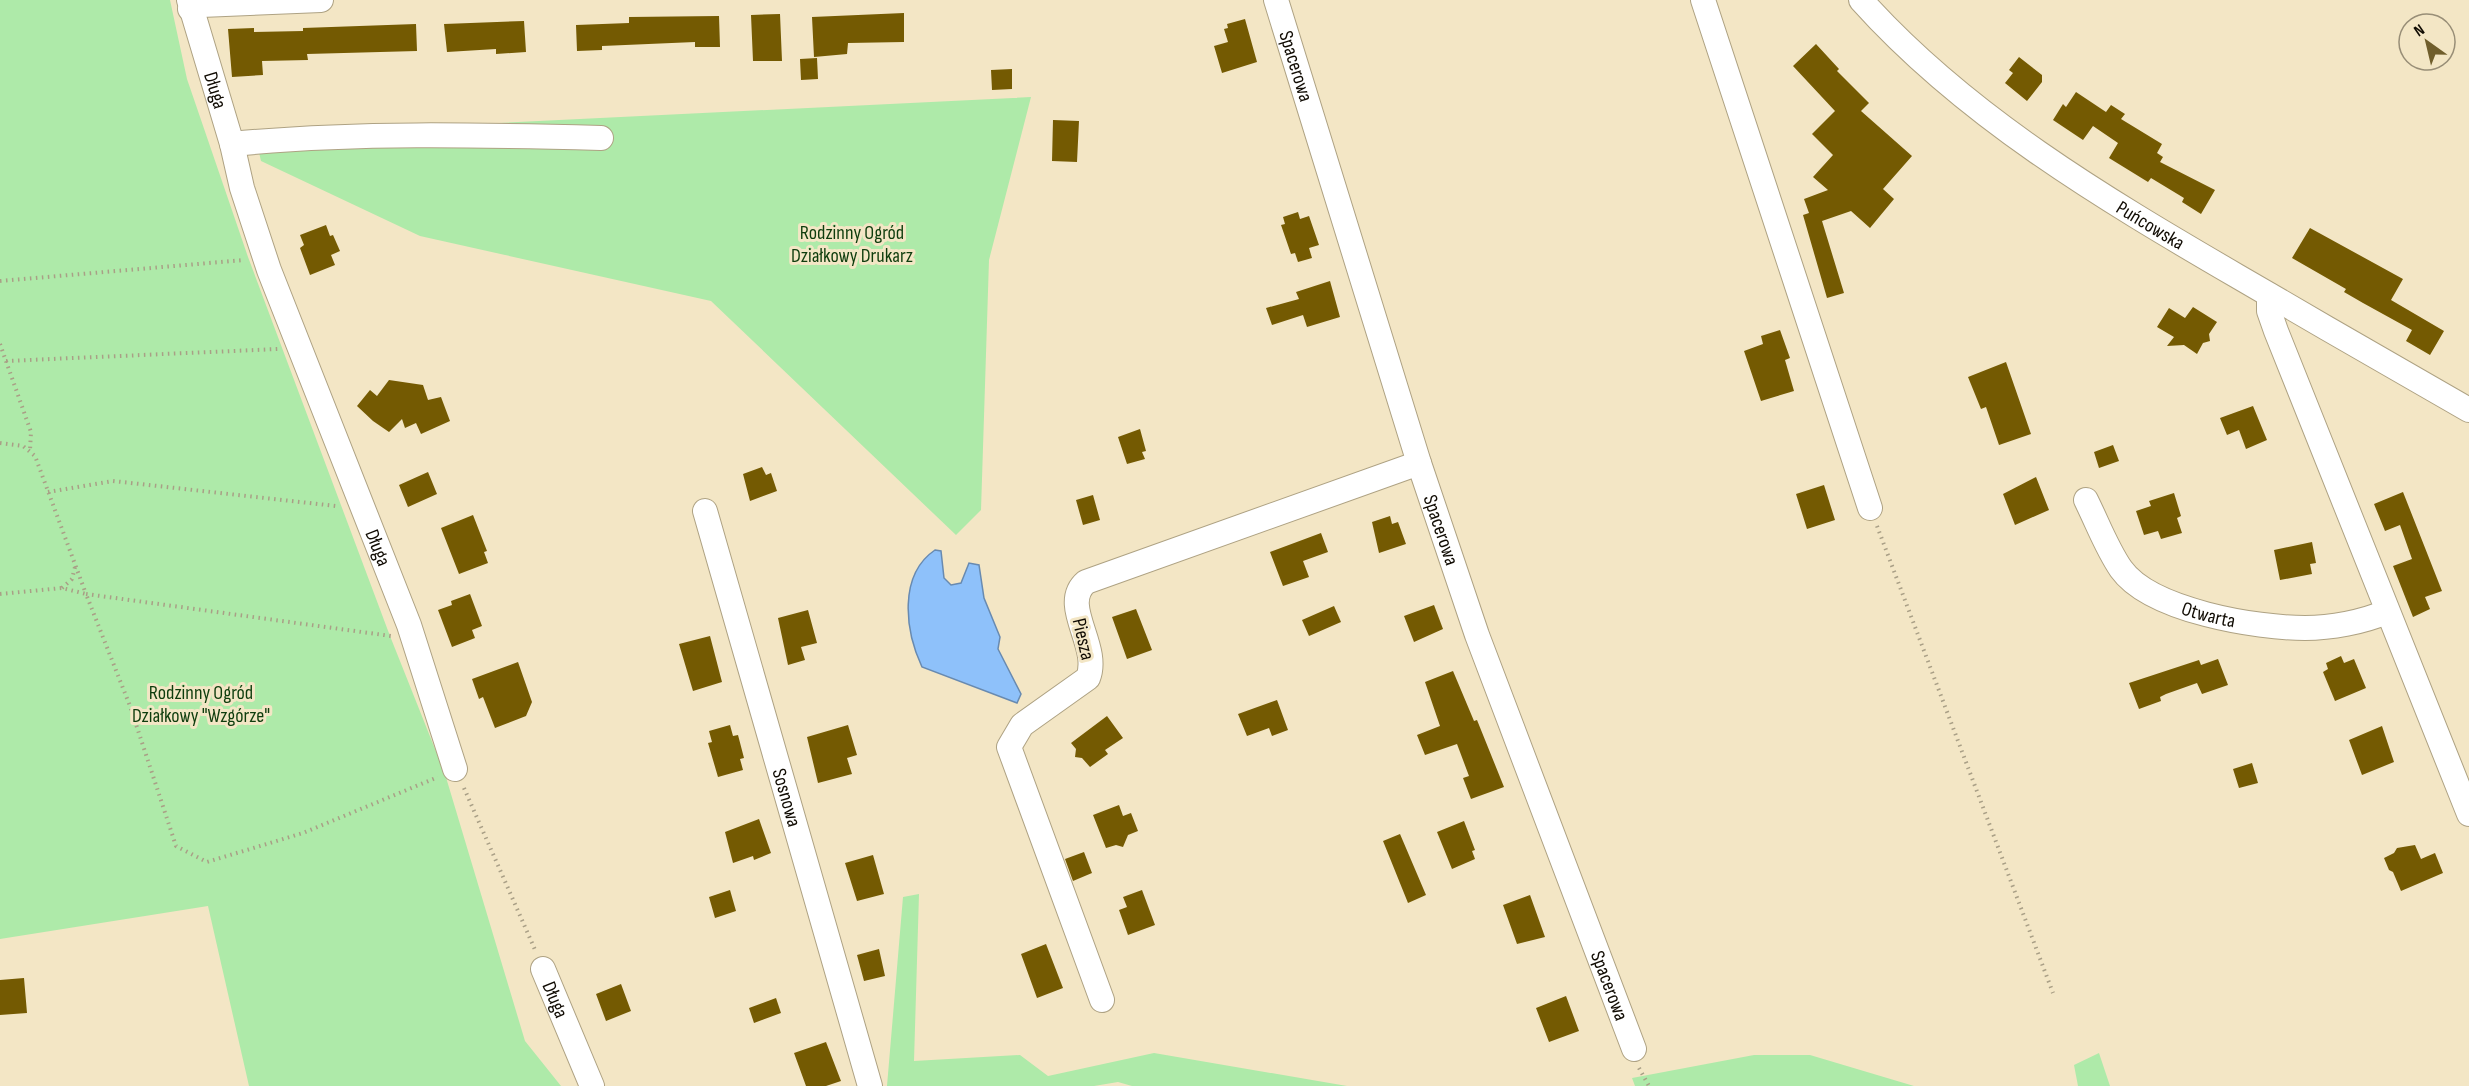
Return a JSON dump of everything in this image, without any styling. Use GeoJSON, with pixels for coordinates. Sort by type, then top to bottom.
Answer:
{"type":"FeatureCollection","features":[{"type":"Feature","properties":{"kind":"street"},"geometry":{"type":"LineString","coordinates":[[189,4],[321,0]]}},
{"type":"Feature","properties":{"kind":"street","name":"Spacerowa"},"geometry":{"type":"LineString","coordinates":[[1276,0],[1419,463],[1477,635],[1634,1050]]}},
{"type":"Feature","properties":{"kind":"street"},"geometry":{"type":"LineString","coordinates":[[1703,0],[1870,508]]}},
{"type":"Feature","properties":{"kind":"street","name":"Puńcowska"},"geometry":{"type":"LineString","coordinates":[[1861,0],[1910,50],[2032,150],[2134,216],[2469,410]]}},
{"type":"Feature","properties":{"kind":"street","name":"Długa"},"geometry":{"type":"LineString","coordinates":[[189,4],[232,144],[242,188],[269,270],[409,625],[455,769]]}},
{"type":"Feature","properties":{"kind":"street"},"geometry":{"type":"LineString","coordinates":[[232,144],[293,138],[462,134],[601,138]]}},
{"type":"Feature","properties":{"kind":"street"},"geometry":{"type":"LineString","coordinates":[[2269,295],[2269,311],[2276,331],[2386,612],[2469,814]]}},
{"type":"Feature","properties":{"kind":"street","name":"Piesza"},"geometry":{"type":"LineString","coordinates":[[1102,1000],[1009,747],[1022,725],[1088,678],[1091,654],[1075,603],[1080,587],[1086,582],[1419,463]]}},
{"type":"Feature","properties":{"kind":"street","name":"Otwarta"},"geometry":{"type":"LineString","coordinates":[[2086,500],[2122,570],[2155,598],[2222,619],[2287,627],[2328,626],[2386,612]]}},
{"type":"Feature","properties":{"kind":"street","name":"Sosnowa"},"geometry":{"type":"LineString","coordinates":[[705,511],[870,1086]]}},
{"type":"Feature","properties":{"kind":"street","name":"Długa"},"geometry":{"type":"LineString","coordinates":[[543,969],[592,1086]]}},
{"type":"Feature","properties":{"kind":"path"},"geometry":{"type":"LineString","coordinates":[[0,281],[244,260]]}},
{"type":"Feature","properties":{"kind":"path"},"geometry":{"type":"LineString","coordinates":[[0,344],[31,432],[30,450]]}},
{"type":"Feature","properties":{"kind":"path"},"geometry":{"type":"LineString","coordinates":[[6,361],[261,350],[298,344]]}},
{"type":"Feature","properties":{"kind":"path"},"geometry":{"type":"LineString","coordinates":[[0,443],[23,446],[35,456],[130,706],[176,846],[207,862],[303,833],[455,769]]}},
{"type":"Feature","properties":{"kind":"path"},"geometry":{"type":"LineString","coordinates":[[48,492],[113,481],[336,506]]}},
{"type":"Feature","properties":{"kind":"path"},"geometry":{"type":"LineString","coordinates":[[1870,508],[2053,993]]}},
{"type":"Feature","properties":{"kind":"path"},"geometry":{"type":"LineString","coordinates":[[62,588],[72,579],[75,565]]}},
{"type":"Feature","properties":{"kind":"path"},"geometry":{"type":"LineString","coordinates":[[0,594],[62,588],[86,594],[390,636],[409,625]]}},
{"type":"Feature","properties":{"kind":"path","name":"Długa"},"geometry":{"type":"LineString","coordinates":[[455,769],[543,969]]}},
{"type":"Feature","properties":{"kind":"green space","name":"Rodzinny Ogród Działkowy \"Wzgórze\""},"geometry":{"type":"Polygon","coordinates":[[[0,0],[170,0],[187,79],[248,257],[390,636],[445,774],[525,1041],[561,1086],[249,1086],[208,906],[0,939],[0,0]]]}},
{"type":"Feature","properties":{"kind":"green space","name":"Rodzinny Ogród Działkowy Drukarz"},"geometry":{"type":"Polygon","coordinates":[[[1031,97],[989,260],[981,510],[956,535],[711,301],[420,236],[261,161],[255,135],[1031,97]]]}},
{"type":"Feature","properties":{"kind":"green space"},"geometry":{"type":"Polygon","coordinates":[[[919,894],[914,1061],[1020,1055],[1048,1076],[1154,1053],[1347,1086],[1132,1086],[1118,1082],[1094,1086],[887,1086],[903,897],[919,894]]]}},
{"type":"Feature","properties":{"kind":"green space"},"geometry":{"type":"Polygon","coordinates":[[[2099,1053],[2110,1086],[2078,1086],[2074,1065],[2099,1053]]]}},
{"type":"Feature","properties":{"kind":"green space"},"geometry":{"type":"Polygon","coordinates":[[[1754,1055],[1810,1055],[1914,1086],[1635,1086],[1632,1078],[1754,1055]]]}},
{"type":"Feature","properties":{"kind":"water"},"geometry":{"type":"Polygon","coordinates":[[[935,550],[941,551],[944,578],[951,585],[961,583],[969,563],[979,565],[984,598],[1000,637],[998,649],[1021,694],[1017,703],[922,667],[912,637],[908,604],[915,574],[923,561],[935,550]]]}},
{"type":"Feature","properties":{"kind":"building"},"geometry":{"type":"Polygon","coordinates":[[[904,13],[904,42],[848,43],[847,54],[814,57],[812,17],[904,13]]]}},
{"type":"Feature","properties":{"kind":"building"},"geometry":{"type":"Polygon","coordinates":[[[780,14],[782,61],[753,61],[751,15],[780,14]]]}},
{"type":"Feature","properties":{"kind":"building"},"geometry":{"type":"Polygon","coordinates":[[[719,16],[720,47],[695,47],[695,42],[602,46],[602,50],[577,51],[576,25],[629,23],[629,17],[719,16]]]}},
{"type":"Feature","properties":{"kind":"building"},"geometry":{"type":"Polygon","coordinates":[[[1245,19],[1257,62],[1222,73],[1214,46],[1228,42],[1224,29],[1228,28],[1227,24],[1245,19]]]}},
{"type":"Feature","properties":{"kind":"building"},"geometry":{"type":"Polygon","coordinates":[[[524,21],[526,52],[496,54],[496,49],[447,52],[444,24],[524,21]]]}},
{"type":"Feature","properties":{"kind":"building"},"geometry":{"type":"Polygon","coordinates":[[[416,24],[417,51],[307,54],[308,60],[262,61],[263,75],[232,77],[228,29],[254,28],[254,32],[303,31],[303,28],[416,24]]]}},
{"type":"Feature","properties":{"kind":"building"},"geometry":{"type":"Polygon","coordinates":[[[1816,44],[1839,69],[1837,71],[1869,103],[1861,111],[1912,156],[1883,189],[1894,199],[1870,228],[1851,211],[1822,221],[1844,293],[1827,298],[1803,215],[1809,213],[1804,199],[1828,190],[1813,177],[1833,155],[1812,134],[1835,111],[1793,66],[1816,44]]]}},
{"type":"Feature","properties":{"kind":"building"},"geometry":{"type":"Polygon","coordinates":[[[2019,57],[2042,75],[2042,82],[2027,101],[2005,83],[2013,73],[2009,70],[2019,57]]]}},
{"type":"Feature","properties":{"kind":"building"},"geometry":{"type":"Polygon","coordinates":[[[817,58],[818,79],[801,80],[800,59],[817,58]]]}},
{"type":"Feature","properties":{"kind":"building"},"geometry":{"type":"Polygon","coordinates":[[[1012,69],[1012,89],[992,90],[991,70],[1012,69]]]}},
{"type":"Feature","properties":{"kind":"building"},"geometry":{"type":"Polygon","coordinates":[[[2076,92],[2106,112],[2111,105],[2125,114],[2121,119],[2162,144],[2157,153],[2163,157],[2160,162],[2215,190],[2201,214],[2182,202],[2184,198],[2151,178],[2148,182],[2109,158],[2118,143],[2093,126],[2083,140],[2053,120],[2063,104],[2066,107],[2076,92]]]}},
{"type":"Feature","properties":{"kind":"building"},"geometry":{"type":"Polygon","coordinates":[[[1053,120],[1079,121],[1077,162],[1052,161],[1053,120]]]}},
{"type":"Feature","properties":{"kind":"building"},"geometry":{"type":"Polygon","coordinates":[[[1298,212],[1300,219],[1309,216],[1319,245],[1309,248],[1312,258],[1298,262],[1295,253],[1291,254],[1281,225],[1285,224],[1283,217],[1298,212]]]}},
{"type":"Feature","properties":{"kind":"building"},"geometry":{"type":"Polygon","coordinates":[[[326,225],[340,251],[331,255],[335,265],[310,275],[300,248],[304,245],[300,235],[326,225]]]}},
{"type":"Feature","properties":{"kind":"building"},"geometry":{"type":"Polygon","coordinates":[[[2310,228],[2403,279],[2391,300],[2444,331],[2430,355],[2406,341],[2412,330],[2344,292],[2346,289],[2292,258],[2310,228]]]}},
{"type":"Feature","properties":{"kind":"building"},"geometry":{"type":"Polygon","coordinates":[[[1330,281],[1340,317],[1307,327],[1303,315],[1272,325],[1266,308],[1299,299],[1296,292],[1330,281]]]}},
{"type":"Feature","properties":{"kind":"building"},"geometry":{"type":"Polygon","coordinates":[[[2193,307],[2217,322],[2209,334],[2210,341],[2203,343],[2197,354],[2184,345],[2167,346],[2174,337],[2157,327],[2169,308],[2185,318],[2193,307]]]}},
{"type":"Feature","properties":{"kind":"building"},"geometry":{"type":"Polygon","coordinates":[[[1780,330],[1790,358],[1785,360],[1794,391],[1761,401],[1744,351],[1763,344],[1761,336],[1780,330]]]}},
{"type":"Feature","properties":{"kind":"building"},"geometry":{"type":"Polygon","coordinates":[[[2006,362],[2031,434],[1999,445],[1986,407],[1981,409],[1968,377],[2006,362]]]}},
{"type":"Feature","properties":{"kind":"building"},"geometry":{"type":"Polygon","coordinates":[[[389,380],[423,385],[428,400],[441,397],[450,421],[421,434],[416,423],[405,428],[402,419],[389,432],[357,406],[370,390],[377,396],[389,380]]]}},
{"type":"Feature","properties":{"kind":"building"},"geometry":{"type":"Polygon","coordinates":[[[2253,406],[2267,440],[2246,449],[2239,430],[2227,435],[2220,418],[2253,406]]]}},
{"type":"Feature","properties":{"kind":"building"},"geometry":{"type":"Polygon","coordinates":[[[1140,429],[1146,451],[1142,452],[1145,459],[1127,464],[1118,437],[1140,429]]]}},
{"type":"Feature","properties":{"kind":"building"},"geometry":{"type":"Polygon","coordinates":[[[2113,445],[2119,461],[2099,468],[2094,452],[2113,445]]]}},
{"type":"Feature","properties":{"kind":"building"},"geometry":{"type":"Polygon","coordinates":[[[762,467],[766,475],[771,473],[777,491],[750,501],[743,474],[762,467]]]}},
{"type":"Feature","properties":{"kind":"building"},"geometry":{"type":"Polygon","coordinates":[[[428,472],[437,494],[408,507],[399,485],[428,472]]]}},
{"type":"Feature","properties":{"kind":"building"},"geometry":{"type":"Polygon","coordinates":[[[2036,477],[2049,510],[2015,525],[2003,494],[2036,477]]]}},
{"type":"Feature","properties":{"kind":"building"},"geometry":{"type":"Polygon","coordinates":[[[1824,485],[1835,520],[1807,529],[1796,494],[1824,485]]]}},
{"type":"Feature","properties":{"kind":"building"},"geometry":{"type":"Polygon","coordinates":[[[2403,492],[2442,591],[2425,597],[2430,609],[2413,617],[2393,566],[2412,559],[2400,525],[2385,531],[2374,504],[2403,492]]]}},
{"type":"Feature","properties":{"kind":"building"},"geometry":{"type":"Polygon","coordinates":[[[2174,493],[2181,516],[2177,518],[2182,533],[2161,539],[2158,531],[2144,535],[2136,511],[2151,506],[2149,501],[2174,493]]]}},
{"type":"Feature","properties":{"kind":"building"},"geometry":{"type":"Polygon","coordinates":[[[1093,495],[1100,520],[1083,525],[1076,500],[1093,495]]]}},
{"type":"Feature","properties":{"kind":"building"},"geometry":{"type":"Polygon","coordinates":[[[473,515],[487,551],[484,552],[488,563],[459,574],[441,528],[473,515]]]}},
{"type":"Feature","properties":{"kind":"building"},"geometry":{"type":"Polygon","coordinates":[[[1390,516],[1392,524],[1398,522],[1406,544],[1379,553],[1372,522],[1390,516]]]}},
{"type":"Feature","properties":{"kind":"building"},"geometry":{"type":"Polygon","coordinates":[[[1321,533],[1328,552],[1303,561],[1309,577],[1283,586],[1270,552],[1321,533]]]}},
{"type":"Feature","properties":{"kind":"building"},"geometry":{"type":"Polygon","coordinates":[[[2312,542],[2316,563],[2310,564],[2312,574],[2280,580],[2274,550],[2312,542]]]}},
{"type":"Feature","properties":{"kind":"building"},"geometry":{"type":"Polygon","coordinates":[[[470,594],[482,626],[472,630],[475,638],[452,647],[438,610],[452,605],[451,601],[470,594]]]}},
{"type":"Feature","properties":{"kind":"building"},"geometry":{"type":"Polygon","coordinates":[[[1434,605],[1443,629],[1414,642],[1404,616],[1434,605]]]}},
{"type":"Feature","properties":{"kind":"building"},"geometry":{"type":"Polygon","coordinates":[[[1334,606],[1341,622],[1309,636],[1302,620],[1334,606]]]}},
{"type":"Feature","properties":{"kind":"building"},"geometry":{"type":"Polygon","coordinates":[[[1136,609],[1152,650],[1127,659],[1112,617],[1136,609]]]}},
{"type":"Feature","properties":{"kind":"building"},"geometry":{"type":"Polygon","coordinates":[[[808,610],[817,643],[801,647],[805,660],[788,665],[778,618],[808,610]]]}},
{"type":"Feature","properties":{"kind":"building"},"geometry":{"type":"Polygon","coordinates":[[[710,636],[722,682],[693,691],[679,644],[710,636]]]}},
{"type":"Feature","properties":{"kind":"building"},"geometry":{"type":"Polygon","coordinates":[[[2341,656],[2344,663],[2354,659],[2366,688],[2335,701],[2323,672],[2328,669],[2326,663],[2341,656]]]}},
{"type":"Feature","properties":{"kind":"building"},"geometry":{"type":"Polygon","coordinates":[[[2218,659],[2228,685],[2202,694],[2197,683],[2166,694],[2160,697],[2161,701],[2139,709],[2129,683],[2199,660],[2201,665],[2218,659]]]}},
{"type":"Feature","properties":{"kind":"building"},"geometry":{"type":"Polygon","coordinates":[[[518,662],[532,702],[526,716],[495,728],[483,697],[479,699],[472,679],[518,662]]]}},
{"type":"Feature","properties":{"kind":"building"},"geometry":{"type":"Polygon","coordinates":[[[1453,671],[1474,721],[1477,720],[1504,787],[1471,799],[1463,778],[1469,776],[1457,744],[1425,755],[1417,735],[1440,726],[1425,682],[1453,671]]]}},
{"type":"Feature","properties":{"kind":"building"},"geometry":{"type":"Polygon","coordinates":[[[1277,700],[1288,730],[1272,736],[1269,728],[1247,736],[1238,714],[1277,700]]]}},
{"type":"Feature","properties":{"kind":"building"},"geometry":{"type":"Polygon","coordinates":[[[1107,716],[1123,738],[1105,750],[1108,754],[1090,767],[1082,758],[1075,757],[1076,749],[1071,743],[1107,716]]]}},
{"type":"Feature","properties":{"kind":"building"},"geometry":{"type":"Polygon","coordinates":[[[730,725],[733,736],[738,735],[744,758],[740,759],[743,770],[718,777],[708,743],[712,742],[709,731],[730,725]]]}},
{"type":"Feature","properties":{"kind":"building"},"geometry":{"type":"Polygon","coordinates":[[[848,725],[857,755],[847,758],[852,774],[818,783],[807,737],[848,725]]]}},
{"type":"Feature","properties":{"kind":"building"},"geometry":{"type":"Polygon","coordinates":[[[2382,726],[2394,762],[2362,775],[2349,740],[2382,726]]]}},
{"type":"Feature","properties":{"kind":"building"},"geometry":{"type":"Polygon","coordinates":[[[2252,763],[2258,783],[2239,788],[2233,769],[2252,763]]]}},
{"type":"Feature","properties":{"kind":"building"},"geometry":{"type":"Polygon","coordinates":[[[1119,805],[1123,816],[1131,813],[1138,831],[1128,835],[1123,847],[1116,845],[1106,848],[1093,815],[1119,805]]]}},
{"type":"Feature","properties":{"kind":"building"},"geometry":{"type":"Polygon","coordinates":[[[759,819],[771,853],[754,860],[753,856],[733,863],[725,832],[759,819]]]}},
{"type":"Feature","properties":{"kind":"building"},"geometry":{"type":"Polygon","coordinates":[[[1464,821],[1475,850],[1472,851],[1475,859],[1452,869],[1437,832],[1464,821]]]}},
{"type":"Feature","properties":{"kind":"building"},"geometry":{"type":"Polygon","coordinates":[[[1400,834],[1426,895],[1408,903],[1383,841],[1400,834]]]}},
{"type":"Feature","properties":{"kind":"building"},"geometry":{"type":"Polygon","coordinates":[[[2415,845],[2421,859],[2435,853],[2443,873],[2401,891],[2384,858],[2394,853],[2397,848],[2415,845]]]}},
{"type":"Feature","properties":{"kind":"building"},"geometry":{"type":"Polygon","coordinates":[[[1084,852],[1092,873],[1073,881],[1065,859],[1084,852]]]}},
{"type":"Feature","properties":{"kind":"building"},"geometry":{"type":"Polygon","coordinates":[[[873,855],[884,894],[857,901],[845,863],[873,855]]]}},
{"type":"Feature","properties":{"kind":"building"},"geometry":{"type":"Polygon","coordinates":[[[730,890],[736,911],[715,918],[709,897],[730,890]]]}},
{"type":"Feature","properties":{"kind":"building"},"geometry":{"type":"Polygon","coordinates":[[[1142,890],[1155,925],[1128,935],[1119,910],[1127,907],[1123,897],[1142,890]]]}},
{"type":"Feature","properties":{"kind":"building"},"geometry":{"type":"Polygon","coordinates":[[[1530,895],[1545,937],[1517,944],[1503,905],[1530,895]]]}},
{"type":"Feature","properties":{"kind":"building"},"geometry":{"type":"Polygon","coordinates":[[[1046,944],[1063,988],[1037,998],[1021,954],[1046,944]]]}},
{"type":"Feature","properties":{"kind":"building"},"geometry":{"type":"Polygon","coordinates":[[[879,949],[885,976],[864,981],[857,955],[879,949]]]}},
{"type":"Feature","properties":{"kind":"building"},"geometry":{"type":"Polygon","coordinates":[[[24,978],[27,1013],[0,1015],[0,980],[24,978]]]}},
{"type":"Feature","properties":{"kind":"building"},"geometry":{"type":"Polygon","coordinates":[[[621,984],[631,1011],[606,1021],[596,994],[621,984]]]}},
{"type":"Feature","properties":{"kind":"building"},"geometry":{"type":"Polygon","coordinates":[[[1566,996],[1579,1031],[1549,1042],[1536,1008],[1566,996]]]}},
{"type":"Feature","properties":{"kind":"building"},"geometry":{"type":"Polygon","coordinates":[[[776,998],[781,1013],[754,1023],[749,1008],[776,998]]]}},
{"type":"Feature","properties":{"kind":"building"},"geometry":{"type":"Polygon","coordinates":[[[826,1042],[841,1081],[826,1086],[806,1086],[794,1053],[826,1042]]]}}]}
